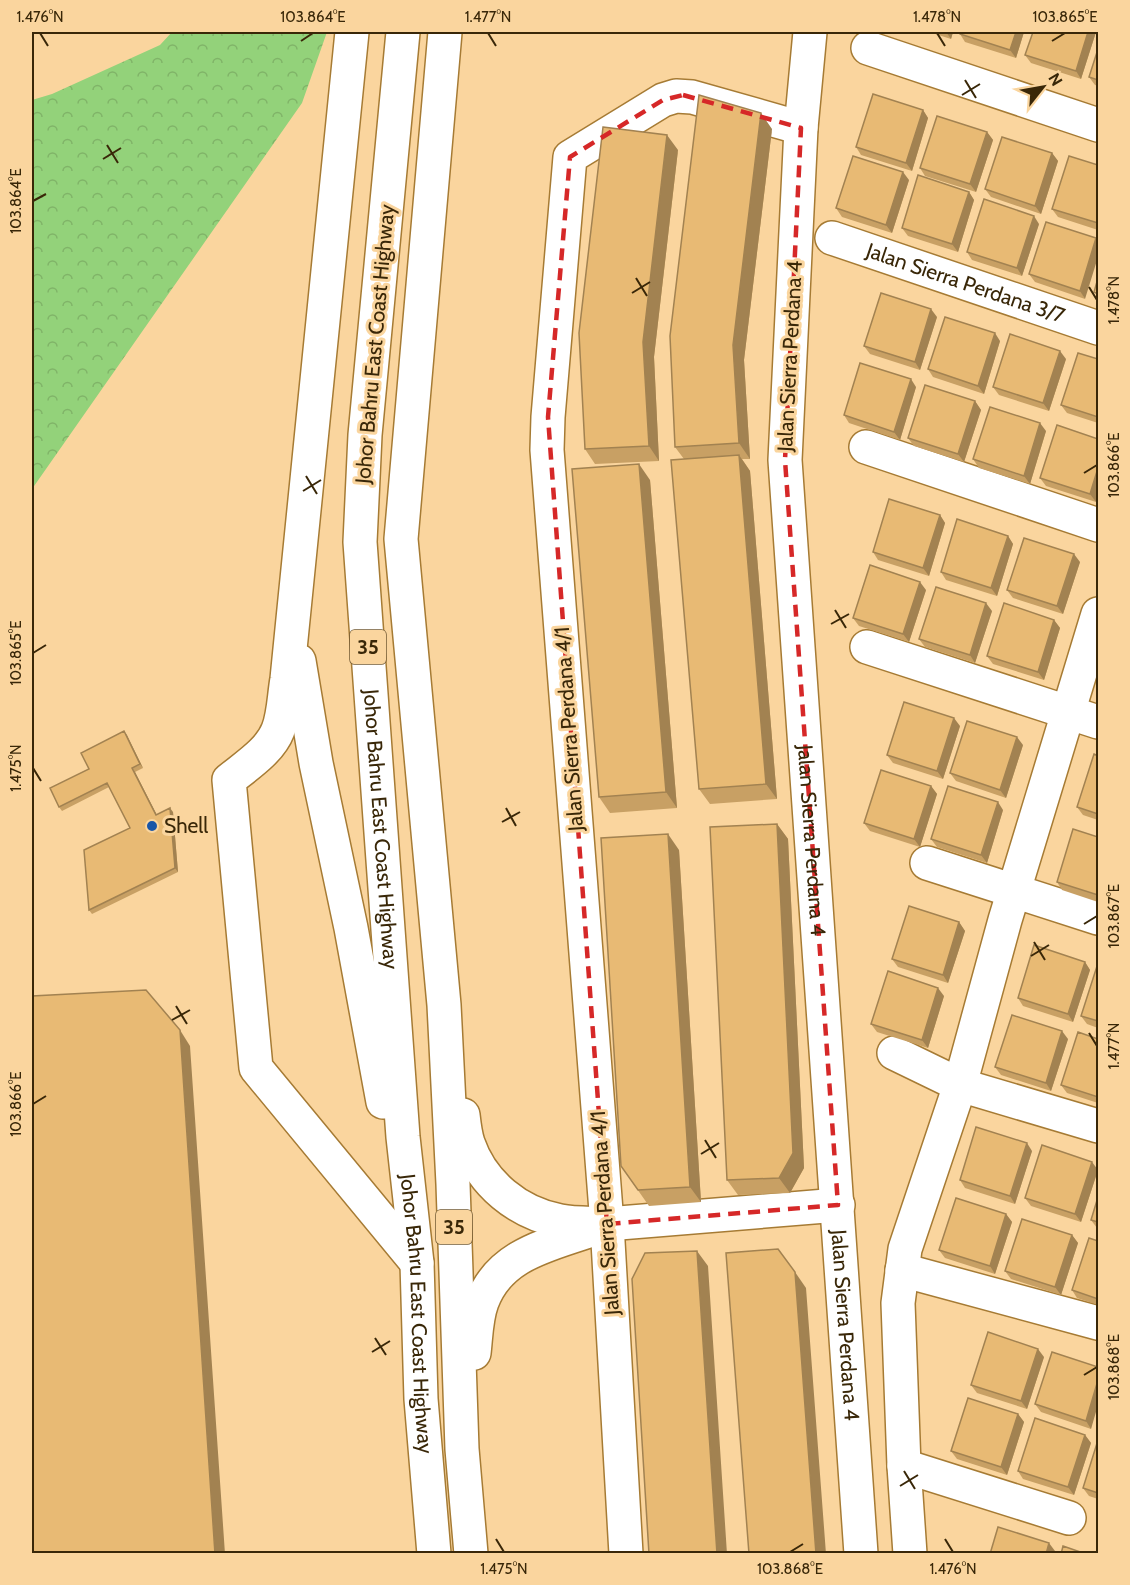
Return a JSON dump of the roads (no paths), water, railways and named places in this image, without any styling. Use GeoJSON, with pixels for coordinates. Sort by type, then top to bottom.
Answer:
{"type":"FeatureCollection","features":[{"type":"Feature","properties":{"kind":"main road"},"geometry":{"type":"LineString","coordinates":[[352,32],[286,679],[279,728],[272,742],[230,780],[256,1068],[417,1263]]}},
{"type":"Feature","properties":{"kind":"main road","name":"Johor Bahru East Coast Highway"},"geometry":{"type":"LineString","coordinates":[[404,32],[364,435],[360,542],[403,1137],[417,1263],[421,1399],[434,1554]]}},
{"type":"Feature","properties":{"kind":"main road","name":"Johor Bahru East Coast Highway"},"geometry":{"type":"LineString","coordinates":[[445,32],[401,539],[444,1005],[462,1449],[471,1554]]}},
{"type":"Feature","properties":{"kind":"main road","name":"Jalan Sierra Perdana 4"},"geometry":{"type":"LineString","coordinates":[[810,32],[801,128],[785,460],[861,1554]]}},
{"type":"Feature","properties":{"kind":"main road"},"geometry":{"type":"LineString","coordinates":[[868,48],[1098,125]]}},
{"type":"Feature","properties":{"kind":"main road","name":"Jalan Sierra Perdana 4/1"},"geometry":{"type":"LineString","coordinates":[[626,1554],[607,1224],[547,450],[570,157],[663,100],[676,96],[692,97],[801,128]]}},
{"type":"Feature","properties":{"kind":"main road","name":"Jalan Sierra Perdana 3/7"},"geometry":{"type":"LineString","coordinates":[[832,238],[1098,328]]}},
{"type":"Feature","properties":{"kind":"main road"},"geometry":{"type":"LineString","coordinates":[[866,447],[1098,525]]}},
{"type":"Feature","properties":{"kind":"main road"},"geometry":{"type":"LineString","coordinates":[[910,1554],[898,1303],[905,1249],[960,1085],[1014,890],[1083,717],[1098,614]]}},
{"type":"Feature","properties":{"kind":"main road"},"geometry":{"type":"LineString","coordinates":[[292,621],[316,763],[417,1263]]}},
{"type":"Feature","properties":{"kind":"main road"},"geometry":{"type":"LineString","coordinates":[[867,647],[1083,717]]}},
{"type":"Feature","properties":{"kind":"main road"},"geometry":{"type":"LineString","coordinates":[[927,863],[1098,918]]}},
{"type":"Feature","properties":{"kind":"main road"},"geometry":{"type":"LineString","coordinates":[[444,1005],[467,1140],[473,1157],[499,1191],[520,1207],[563,1222],[607,1224],[838,1205]]}},
{"type":"Feature","properties":{"kind":"main road"},"geometry":{"type":"LineString","coordinates":[[894,1053],[960,1085],[1098,1125]]}},
{"type":"Feature","properties":{"kind":"main road"},"geometry":{"type":"LineString","coordinates":[[462,1449],[479,1314],[490,1286],[514,1260],[527,1253],[607,1224]]}},
{"type":"Feature","properties":{"kind":"main road"},"geometry":{"type":"LineString","coordinates":[[902,1270],[1098,1323]]}},
{"type":"Feature","properties":{"kind":"main road"},"geometry":{"type":"LineString","coordinates":[[904,1466],[1069,1518]]}},
{"type":"Feature","properties":{"kind":"place","name":"Shell"},"geometry":{"type":"Point","coordinates":[152,826]}}]}
